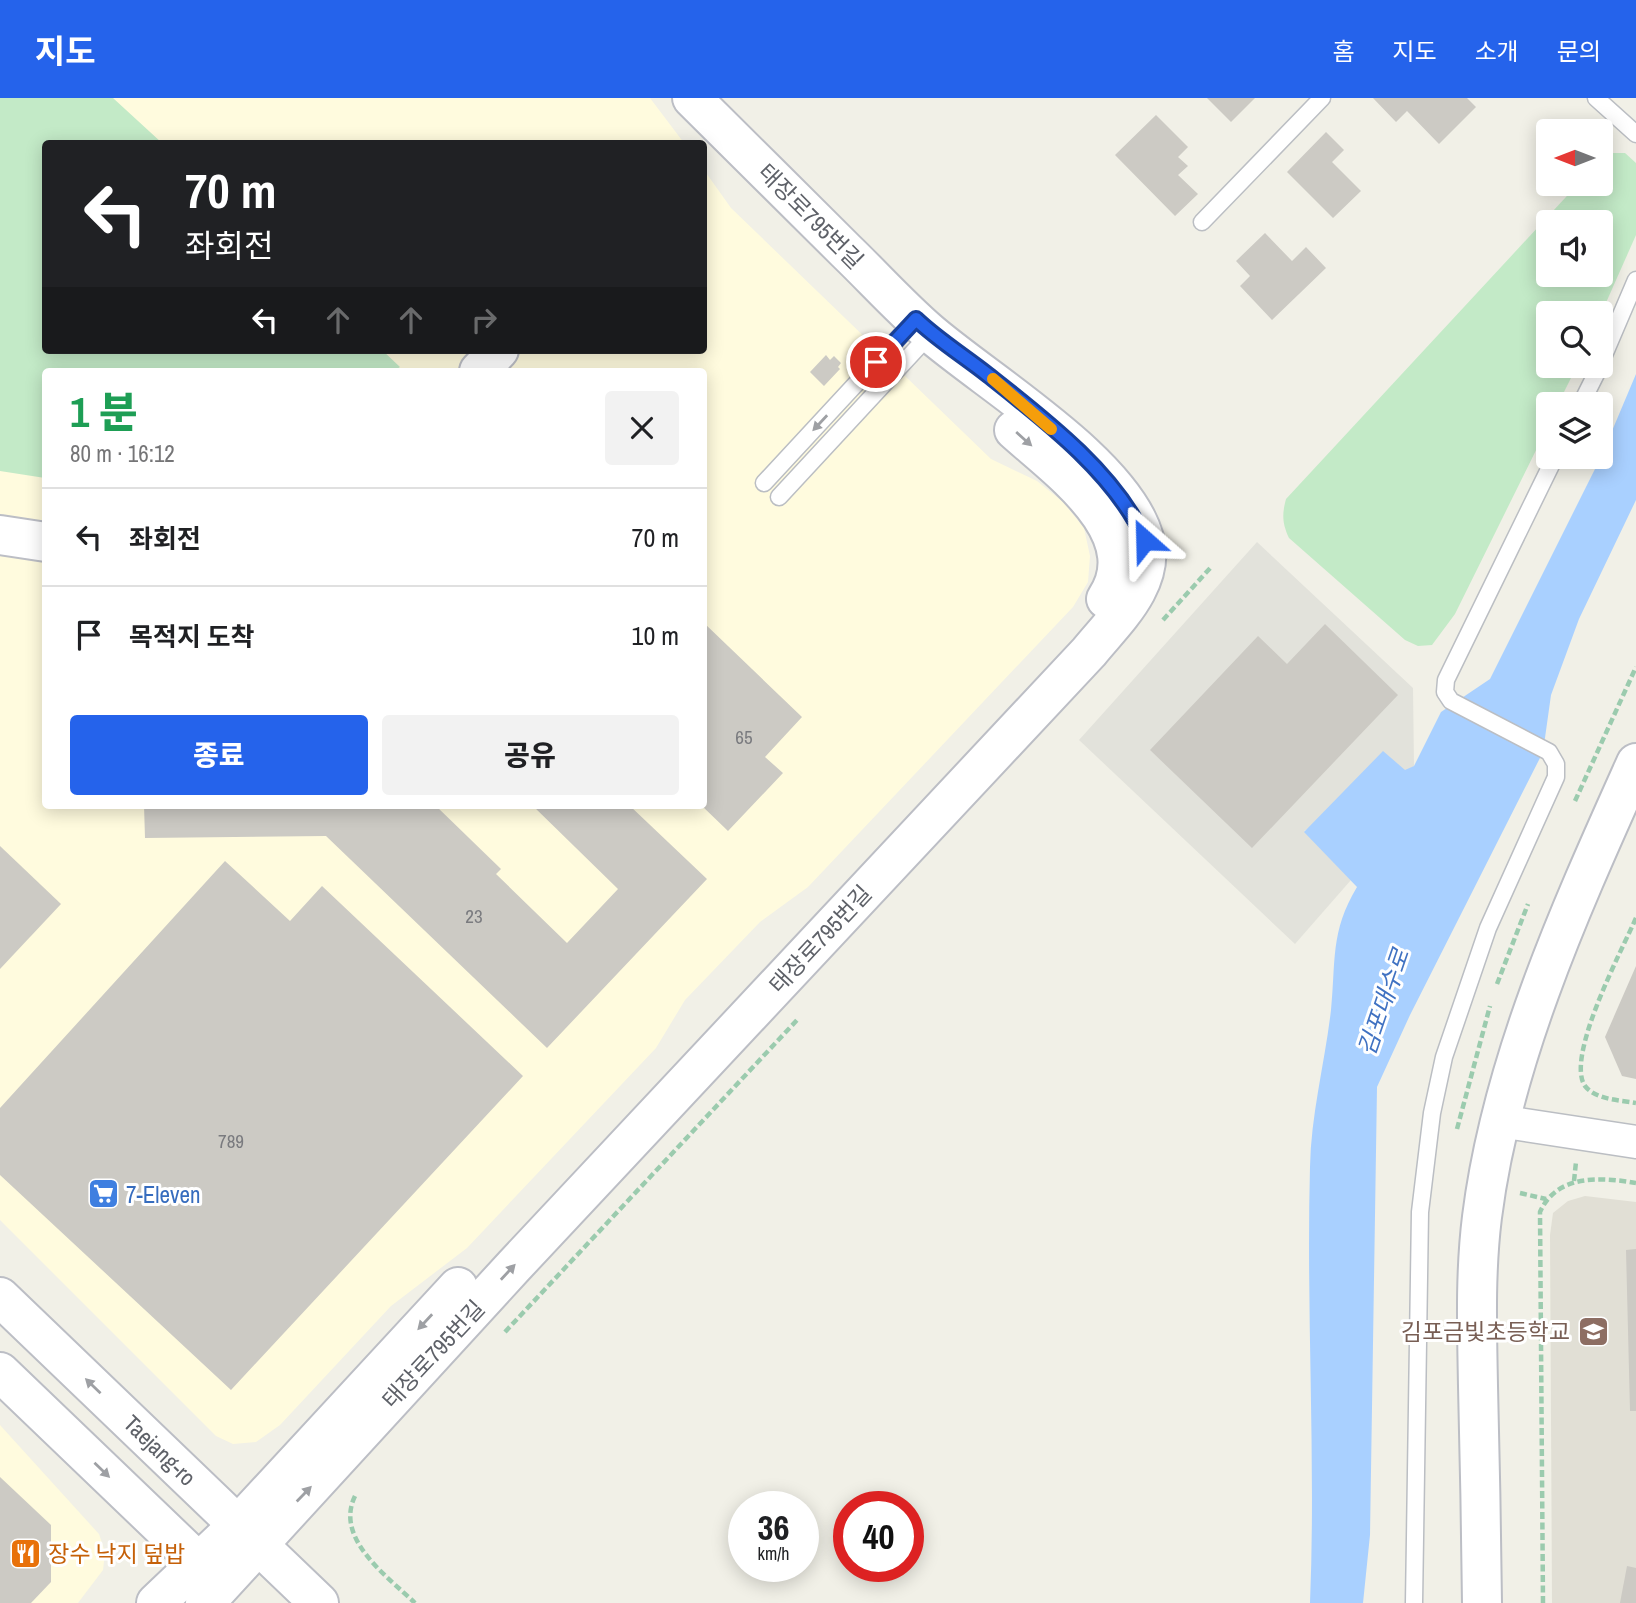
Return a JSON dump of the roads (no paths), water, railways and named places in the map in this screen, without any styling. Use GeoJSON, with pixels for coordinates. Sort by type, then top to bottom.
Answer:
{"type":"FeatureCollection","features":[{"type":"Feature","properties":{"kind":"street","name":"태장로795번길"},"geometry":{"type":"LineString","coordinates":[[156,1603],[216,1588],[248,1534],[437,1310],[1073,639],[1108,596],[1119,573],[1118,549],[1088,498],[974,394],[923,326],[702,122]]}},
{"type":"Feature","properties":{"kind":"street"},"geometry":{"type":"LineString","coordinates":[[482,368],[495,354]]}},
{"type":"Feature","properties":{"kind":"street"},"geometry":{"type":"LineString","coordinates":[[0,535],[42,541]]}},
{"type":"Feature","properties":{"kind":"street"},"geometry":{"type":"LineString","coordinates":[[1482,1603],[1479,1256],[1487,1185],[1499,1121],[1546,976],[1636,763]]}},
{"type":"Feature","properties":{"kind":"street"},"geometry":{"type":"LineString","coordinates":[[1499,1121],[1636,1142]]}},
{"type":"Feature","properties":{"kind":"street","name":"Taejang-ro"},"geometry":{"type":"LineString","coordinates":[[0,1297],[319,1603]]}},
{"type":"Feature","properties":{"kind":"street"},"geometry":{"type":"LineString","coordinates":[[0,1372],[216,1588]]}},
{"type":"Feature","properties":{"kind":"lane"},"geometry":{"type":"LineString","coordinates":[[1202,222],[1322,98]]}},
{"type":"Feature","properties":{"kind":"lane"},"geometry":{"type":"LineString","coordinates":[[1596,98],[1636,134]]}},
{"type":"Feature","properties":{"kind":"lane"},"geometry":{"type":"LineString","coordinates":[[1613,335],[1636,280]]}},
{"type":"Feature","properties":{"kind":"lane"},"geometry":{"type":"LineString","coordinates":[[764,483],[923,326]]}},
{"type":"Feature","properties":{"kind":"lane"},"geometry":{"type":"LineString","coordinates":[[779,498],[923,326]]}},
{"type":"Feature","properties":{"kind":"lane"},"geometry":{"type":"LineString","coordinates":[[1414,1603],[1420,1212],[1432,1113],[1444,1057],[1488,928],[1556,777],[1556,764],[1549,752],[1451,701],[1445,692],[1446,680],[1549,469]]}},
{"type":"Feature","properties":{"kind":"water","name":"김포대수로"},"geometry":{"type":"Polygon","coordinates":[[[1636,374],[1636,500],[1579,619],[1551,695],[1543,752],[1410,1015],[1377,1087],[1370,1535],[1363,1603],[1310,1603],[1311,1147],[1331,1010],[1338,933],[1348,903],[1357,887],[1304,832],[1383,751],[1405,770],[1414,766],[1441,712],[1490,679],[1595,469],[1613,469],[1613,429],[1636,374]]]}},
{"type":"Feature","properties":{"kind":"place","name":"7-Eleven"},"geometry":{"type":"Point","coordinates":[103,1194]}},
{"type":"Feature","properties":{"kind":"place","name":"김포금빛초등학교"},"geometry":{"type":"Point","coordinates":[1593,1331]}},
{"type":"Feature","properties":{"kind":"place","name":"장수 낙지 덮밥"},"geometry":{"type":"Point","coordinates":[25,1553]}}]}
